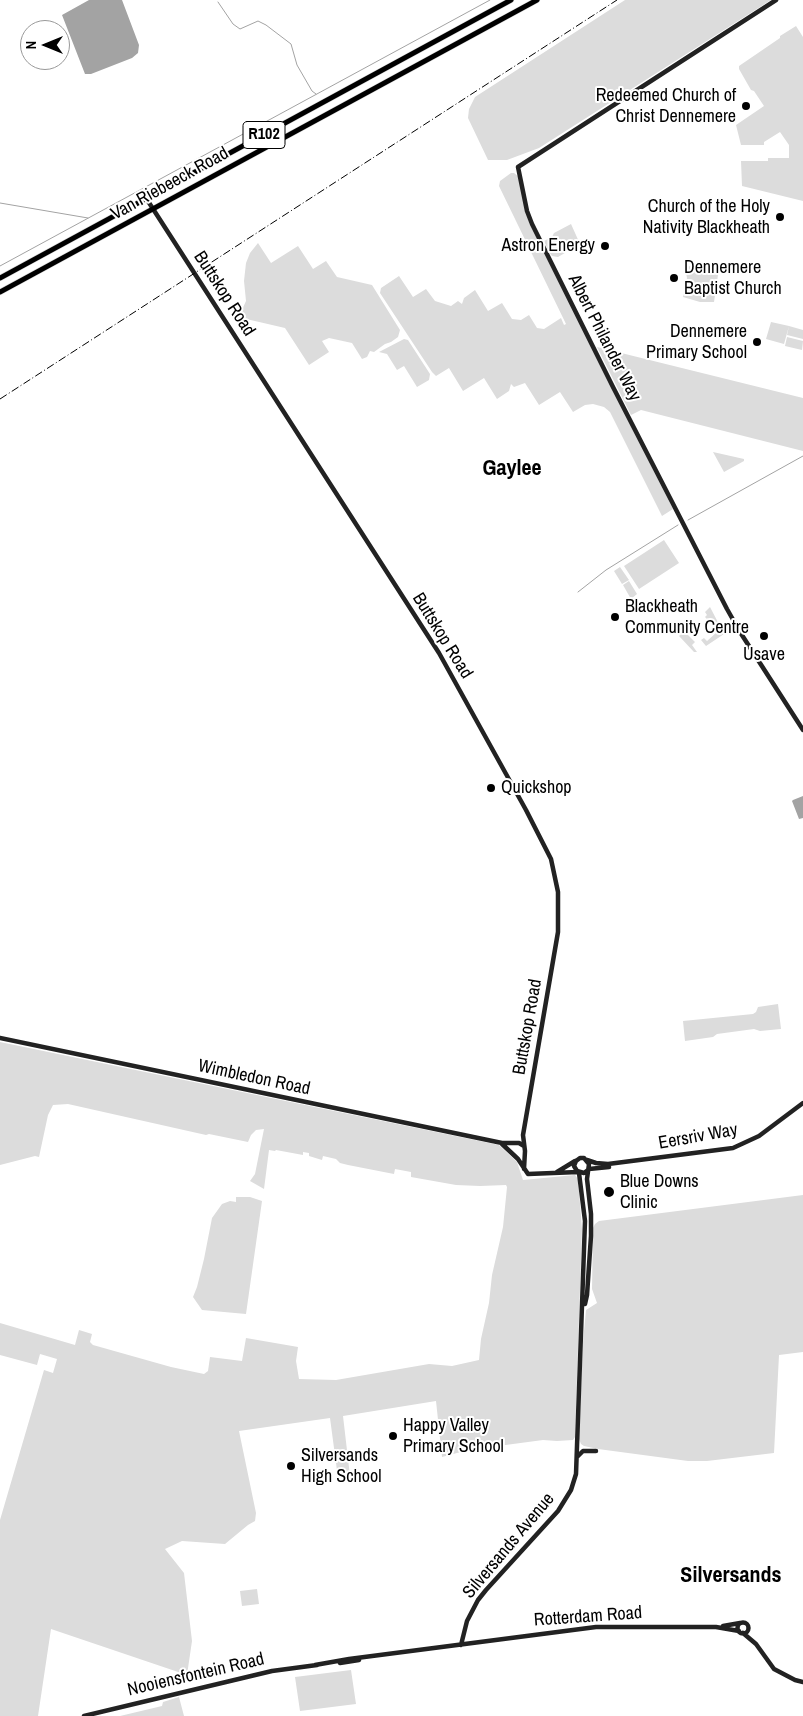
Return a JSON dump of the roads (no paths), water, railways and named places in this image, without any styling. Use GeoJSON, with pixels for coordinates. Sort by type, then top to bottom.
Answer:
{"type":"FeatureCollection","features":[{"type":"Feature","properties":{"kind":"main road","name":"Van Riebeeck Road"},"geometry":{"type":"LineString","coordinates":[[0,278],[511,0]]}},
{"type":"Feature","properties":{"kind":"main road","name":"Van Riebeeck Road"},"geometry":{"type":"LineString","coordinates":[[0,292],[537,0]]}},
{"type":"Feature","properties":{"kind":"street","name":"Albert Philander Way"},"geometry":{"type":"LineString","coordinates":[[776,0],[518,167],[527,211],[532,224],[684,526],[740,632],[803,730]]}},
{"type":"Feature","properties":{"kind":"street","name":"Buttskop Road"},"geometry":{"type":"LineString","coordinates":[[146,198],[439,653],[548,852],[558,892],[558,932],[523,1135],[524,1146]]}},
{"type":"Feature","properties":{"kind":"street","name":"Wimbledon Road"},"geometry":{"type":"LineString","coordinates":[[0,1038],[502,1143],[515,1144]]}},
{"type":"Feature","properties":{"kind":"street","name":"Eersriv Way"},"geometry":{"type":"LineString","coordinates":[[587,1160],[608,1164],[733,1148],[760,1136],[803,1105]]}},
{"type":"Feature","properties":{"kind":"street","name":"Eersriv Way"},"geometry":{"type":"LineString","coordinates":[[589,1169],[734,1150],[761,1138],[803,1105]]}},
{"type":"Feature","properties":{"kind":"street","name":"Buttskop Road"},"geometry":{"type":"LineString","coordinates":[[515,1144],[523,1135]]}},
{"type":"Feature","properties":{"kind":"street"},"geometry":{"type":"LineString","coordinates":[[502,1143],[531,1175],[584,1173],[589,1169],[590,1164],[587,1160],[581,1158],[555,1173]]}},
{"type":"Feature","properties":{"kind":"street"},"geometry":{"type":"LineString","coordinates":[[510,1152],[515,1144],[524,1146],[524,1168]]}},
{"type":"Feature","properties":{"kind":"street"},"geometry":{"type":"LineString","coordinates":[[516,1158],[523,1155]]}},
{"type":"Feature","properties":{"kind":"street"},"geometry":{"type":"LineString","coordinates":[[575,1162],[574,1167],[578,1172]]}},
{"type":"Feature","properties":{"kind":"street","name":"Silversands Avenue"},"geometry":{"type":"LineString","coordinates":[[583,1315],[587,1296],[591,1236],[591,1214],[587,1179],[589,1169]]}},
{"type":"Feature","properties":{"kind":"street","name":"Silversands Avenue"},"geometry":{"type":"LineString","coordinates":[[461,1645],[470,1615],[482,1594],[563,1505],[574,1482],[577,1458],[585,1221],[578,1172]]}},
{"type":"Feature","properties":{"kind":"street"},"geometry":{"type":"LineString","coordinates":[[577,1458],[583,1452],[596,1451]]}},
{"type":"Feature","properties":{"kind":"street"},"geometry":{"type":"LineString","coordinates":[[756,1644],[741,1632],[738,1627],[740,1623],[746,1623],[756,1644],[774,1669],[803,1682]]}},
{"type":"Feature","properties":{"kind":"street","name":"Rotterdam Road"},"geometry":{"type":"LineString","coordinates":[[461,1645],[596,1627],[716,1627],[740,1623]]}},
{"type":"Feature","properties":{"kind":"street","name":"Rotterdam Road"},"geometry":{"type":"LineString","coordinates":[[716,1627],[741,1632]]}},
{"type":"Feature","properties":{"kind":"street"},"geometry":{"type":"LineString","coordinates":[[741,1632],[748,1629]]}},
{"type":"Feature","properties":{"kind":"street","name":"Nooiensfontein Road"},"geometry":{"type":"LineString","coordinates":[[84,1716],[272,1671],[350,1662],[361,1658],[461,1645]]}},
{"type":"Feature","properties":{"kind":"waterway"},"geometry":{"type":"LineString","coordinates":[[0,266],[490,0]]}},
{"type":"Feature","properties":{"kind":"waterway"},"geometry":{"type":"LineString","coordinates":[[218,2],[233,24],[240,29],[258,21],[291,44],[297,65],[312,91],[316,94]]}},
{"type":"Feature","properties":{"kind":"waterway"},"geometry":{"type":"LineString","coordinates":[[0,203],[88,218]]}},
{"type":"Feature","properties":{"kind":"waterway"},"geometry":{"type":"LineString","coordinates":[[688,520],[803,456]]}},
{"type":"Feature","properties":{"kind":"waterway"},"geometry":{"type":"LineString","coordinates":[[578,592],[606,570],[678,525]]}},
{"type":"Feature","properties":{"kind":"railway"},"geometry":{"type":"LineString","coordinates":[[0,399],[617,0]]}},
{"type":"Feature","properties":{"kind":"place","name":"Redeemed Church of Christ Dennemere"},"geometry":{"type":"Point","coordinates":[746,106]}},
{"type":"Feature","properties":{"kind":"place","name":"Church of the Holy Nativity Blackheath"},"geometry":{"type":"Point","coordinates":[780,217]}},
{"type":"Feature","properties":{"kind":"place","name":"Astron Energy"},"geometry":{"type":"Point","coordinates":[605,246]}},
{"type":"Feature","properties":{"kind":"place","name":"Dennemere Baptist Church"},"geometry":{"type":"Point","coordinates":[674,278]}},
{"type":"Feature","properties":{"kind":"place","name":"Dennemere Primary School"},"geometry":{"type":"Point","coordinates":[757,342]}},
{"type":"Feature","properties":{"kind":"place","name":"Blackheath Community Centre"},"geometry":{"type":"Point","coordinates":[615,617]}},
{"type":"Feature","properties":{"kind":"place","name":"Usave"},"geometry":{"type":"Point","coordinates":[764,636]}},
{"type":"Feature","properties":{"kind":"place","name":"Quickshop"},"geometry":{"type":"Point","coordinates":[491,788]}},
{"type":"Feature","properties":{"kind":"place","name":"Blue Downs Clinic"},"geometry":{"type":"Point","coordinates":[609,1192]}},
{"type":"Feature","properties":{"kind":"place","name":"Happy Valley Primary School"},"geometry":{"type":"Point","coordinates":[393,1436]}},
{"type":"Feature","properties":{"kind":"place","name":"Silversands High School"},"geometry":{"type":"Point","coordinates":[291,1466]}},
{"type":"Feature","properties":{"kind":"district","name":"Gaylee"},"geometry":{"type":"Point","coordinates":[512,469]}},
{"type":"Feature","properties":{"kind":"district","name":"Silversands"},"geometry":{"type":"Point","coordinates":[731,1576]}}]}
